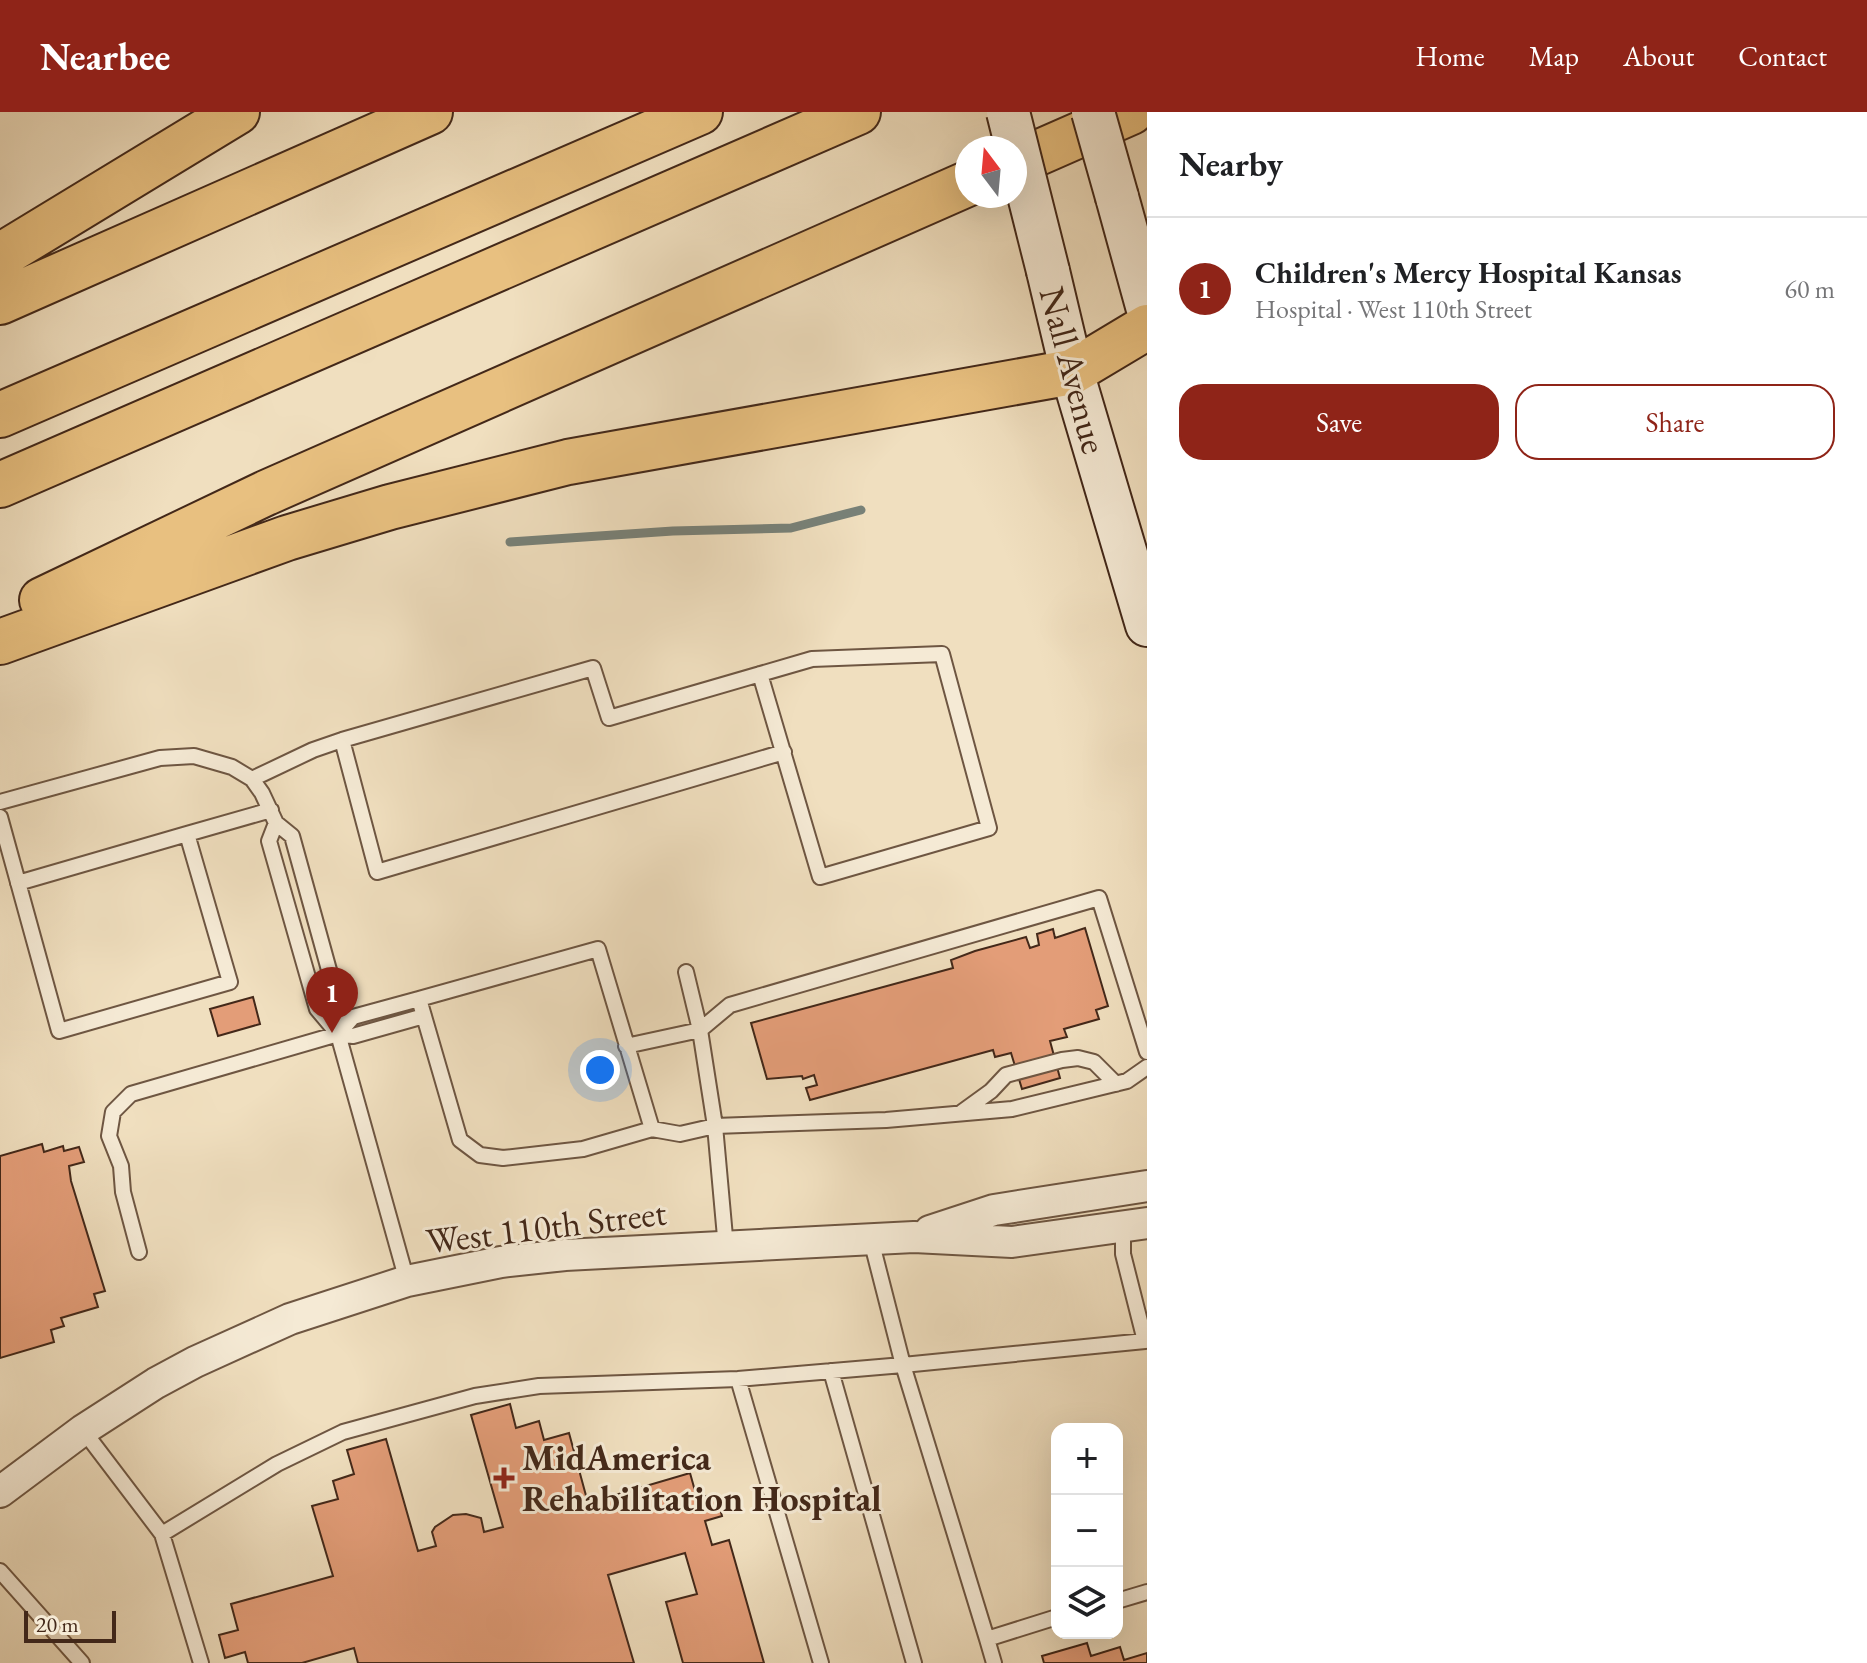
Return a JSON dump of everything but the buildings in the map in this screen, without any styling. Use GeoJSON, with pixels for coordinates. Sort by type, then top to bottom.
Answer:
{"type":"FeatureCollection","features":[{"type":"Feature","properties":{"kind":"highway"},"geometry":{"type":"LineString","coordinates":[[0,256],[237,112]]}},
{"type":"Feature","properties":{"kind":"highway"},"geometry":{"type":"LineString","coordinates":[[0,302],[430,112]]}},
{"type":"Feature","properties":{"kind":"highway"},"geometry":{"type":"LineString","coordinates":[[0,415],[700,112]]}},
{"type":"Feature","properties":{"kind":"highway"},"geometry":{"type":"LineString","coordinates":[[0,485],[858,112]]}},
{"type":"Feature","properties":{"kind":"highway"},"geometry":{"type":"LineString","coordinates":[[1027,158],[1131,112]]}},
{"type":"Feature","properties":{"kind":"highway"},"geometry":{"type":"LineString","coordinates":[[0,620],[266,493],[955,189]]}},
{"type":"Feature","properties":{"kind":"highway"},"geometry":{"type":"LineString","coordinates":[[0,642],[287,538],[390,507],[553,465],[1072,372],[1147,327]]}},
{"type":"Feature","properties":{"kind":"main road","name":"Nall Avenue"},"geometry":{"type":"LineString","coordinates":[[1008,112],[1072,372],[1147,625]]}},
{"type":"Feature","properties":{"kind":"main road"},"geometry":{"type":"LineString","coordinates":[[1093,112],[1147,306]]}},
{"type":"Feature","properties":{"kind":"street","name":"West 110th Street"},"geometry":{"type":"LineString","coordinates":[[914,1237],[994,1210],[1147,1186]]}},
{"type":"Feature","properties":{"kind":"street","name":"West 110th Street"},"geometry":{"type":"LineString","coordinates":[[0,1492],[83,1430],[156,1383],[290,1319],[407,1281],[501,1262],[565,1255],[914,1237],[1012,1242],[1135,1225]]}},
{"type":"Feature","properties":{"kind":"lane"},"geometry":{"type":"LineString","coordinates":[[252,779],[342,740],[593,668],[609,718],[760,674],[812,659],[942,654],[989,828],[820,877],[760,674]]}},
{"type":"Feature","properties":{"kind":"lane"},"geometry":{"type":"LineString","coordinates":[[342,740],[377,872],[784,752]]}},
{"type":"Feature","properties":{"kind":"lane"},"geometry":{"type":"LineString","coordinates":[[0,802],[160,758],[194,756],[215,760],[252,779],[273,816],[292,836],[337,999],[338,1034],[407,1281]]}},
{"type":"Feature","properties":{"kind":"lane"},"geometry":{"type":"LineString","coordinates":[[18,883],[187,834],[273,816]]}},
{"type":"Feature","properties":{"kind":"lane"},"geometry":{"type":"LineString","coordinates":[[273,816],[269,841],[317,1009],[338,1034]]}},
{"type":"Feature","properties":{"kind":"lane"},"geometry":{"type":"LineString","coordinates":[[0,817],[59,1031],[230,982],[187,834]]}},
{"type":"Feature","properties":{"kind":"lane"},"geometry":{"type":"LineString","coordinates":[[626,1046],[700,1030],[730,1005],[1099,898],[1147,1052]]}},
{"type":"Feature","properties":{"kind":"lane"},"geometry":{"type":"LineString","coordinates":[[338,1034],[353,1017],[598,949],[652,1129]]}},
{"type":"Feature","properties":{"kind":"lane"},"geometry":{"type":"LineString","coordinates":[[686,972],[700,1030],[715,1126],[726,1248]]}},
{"type":"Feature","properties":{"kind":"lane"},"geometry":{"type":"LineString","coordinates":[[419,999],[460,1140],[480,1155],[503,1158],[583,1149],[652,1129],[680,1134],[715,1126],[886,1120],[1012,1109],[1127,1081],[1147,1067]]}},
{"type":"Feature","properties":{"kind":"lane"},"geometry":{"type":"LineString","coordinates":[[139,1252],[123,1192],[121,1166],[109,1136],[113,1112],[131,1094],[338,1034],[353,1036],[424,1016]]}},
{"type":"Feature","properties":{"kind":"lane"},"geometry":{"type":"LineString","coordinates":[[959,1114],[991,1091],[1006,1075],[1062,1060],[1078,1058],[1094,1062],[1116,1084]]}},
{"type":"Feature","properties":{"kind":"lane"},"geometry":{"type":"LineString","coordinates":[[162,1534],[277,1464],[343,1432],[475,1396],[539,1386],[738,1379],[1146,1342],[1123,1254],[1135,1225]]}},
{"type":"Feature","properties":{"kind":"lane"},"geometry":{"type":"LineString","coordinates":[[871,1240],[903,1365],[994,1663]]}},
{"type":"Feature","properties":{"kind":"lane"},"geometry":{"type":"LineString","coordinates":[[831,1371],[914,1663]]}},
{"type":"Feature","properties":{"kind":"lane"},"geometry":{"type":"LineString","coordinates":[[738,1379],[821,1663]]}},
{"type":"Feature","properties":{"kind":"lane"},"geometry":{"type":"LineString","coordinates":[[83,1430],[162,1534],[201,1663]]}},
{"type":"Feature","properties":{"kind":"lane"},"geometry":{"type":"LineString","coordinates":[[0,1571],[82,1663]]}},
{"type":"Feature","properties":{"kind":"lane"},"geometry":{"type":"LineString","coordinates":[[1123,1599],[1147,1592]]}},
{"type":"Feature","properties":{"kind":"lane"},"geometry":{"type":"LineString","coordinates":[[987,1639],[1051,1619]]}},
{"type":"Feature","properties":{"kind":"waterway"},"geometry":{"type":"LineString","coordinates":[[510,542],[673,531],[791,528],[861,510]]}},
{"type":"Feature","properties":{"kind":"place","name":"Children's Mercy Hospital Kansas"},"geometry":{"type":"Point","coordinates":[332,1033]}},
{"type":"Feature","properties":{"kind":"place","name":"MidAmerica Rehabilitation Hospital"},"geometry":{"type":"Point","coordinates":[504,1478]}}]}
